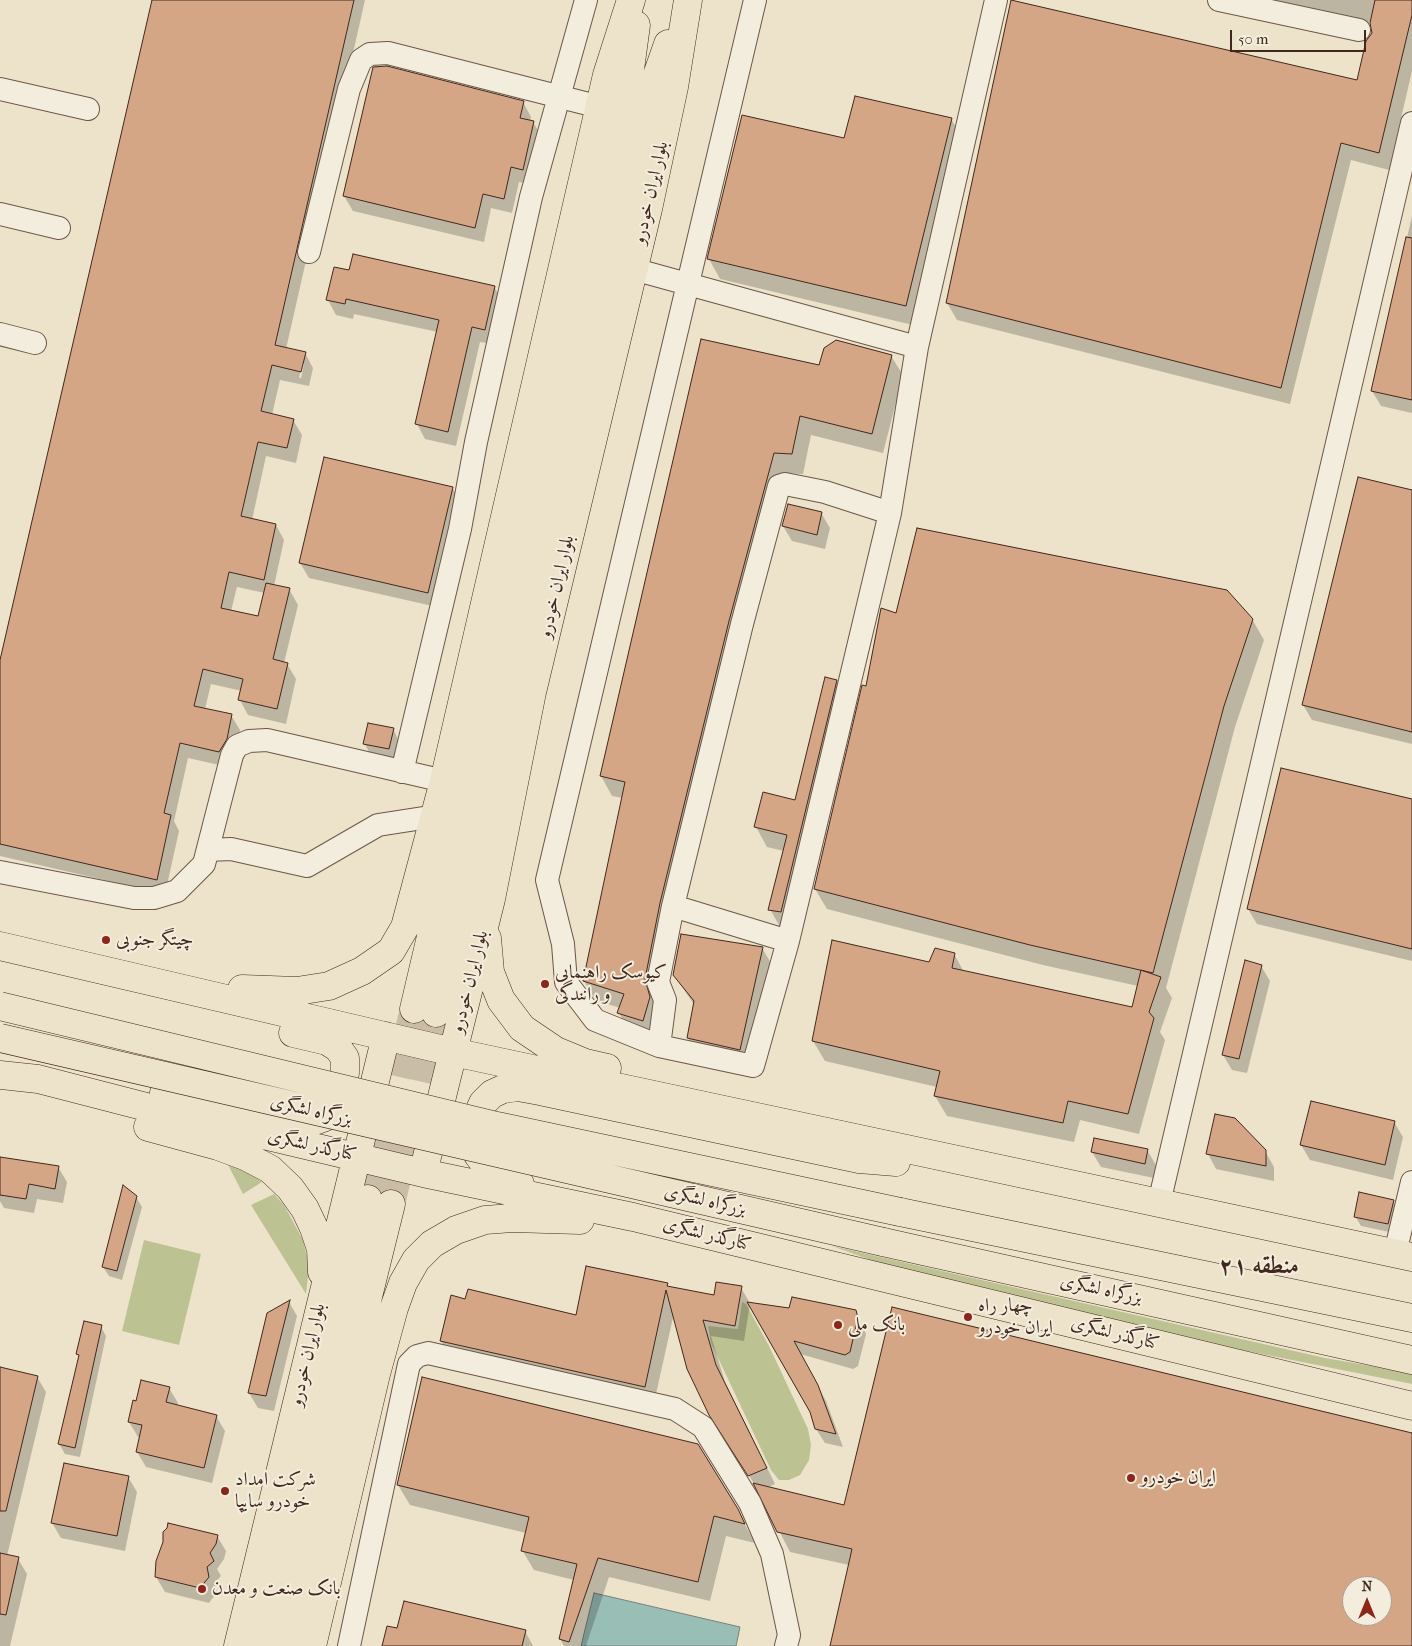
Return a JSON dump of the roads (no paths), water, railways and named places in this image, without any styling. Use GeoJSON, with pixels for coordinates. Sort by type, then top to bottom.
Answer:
{"type":"FeatureCollection","features":[{"type":"Feature","properties":{"kind":"main road"},"geometry":{"type":"LineString","coordinates":[[167,984],[297,991],[329,986],[362,971],[391,951],[405,928],[436,816],[600,107],[630,0]]}},
{"type":"Feature","properties":{"kind":"main road","name":"بلوار ایران خودرو"},"geometry":{"type":"LineString","coordinates":[[582,345],[629,77],[640,0]]}},
{"type":"Feature","properties":{"kind":"main road","name":"بلوار ایران خودرو"},"geometry":{"type":"LineString","coordinates":[[425,1011],[582,345],[654,84],[682,0]]}},
{"type":"Feature","properties":{"kind":"main road","name":"بلوار ایران خودرو"},"geometry":{"type":"LineString","coordinates":[[423,1172],[491,899],[532,692],[633,269],[674,87],[688,0]]}},
{"type":"Feature","properties":{"kind":"main road"},"geometry":{"type":"LineString","coordinates":[[491,899],[486,944],[490,972],[502,1000],[522,1028],[556,1051],[585,1063],[866,1125],[1007,1171]]}},
{"type":"Feature","properties":{"kind":"main road"},"geometry":{"type":"LineString","coordinates":[[0,946],[453,1052],[1404,1255]]}},
{"type":"Feature","properties":{"kind":"main road"},"geometry":{"type":"LineString","coordinates":[[38,1078],[112,1082],[299,1122],[314,1121],[324,1117],[334,1107],[345,1073],[345,1058],[338,1048],[327,1041],[134,992],[62,960]]}},
{"type":"Feature","properties":{"kind":"main road","name":"بزرگراه لشگری"},"geometry":{"type":"LineString","coordinates":[[0,1006],[478,1121],[900,1212],[1412,1318]]}},
{"type":"Feature","properties":{"kind":"main road","name":"بلوار ایران خودرو"},"geometry":{"type":"LineString","coordinates":[[238,1646],[386,1036]]}},
{"type":"Feature","properties":{"kind":"main road","name":"بزرگراه لشگری"},"geometry":{"type":"LineString","coordinates":[[0,1038],[883,1242],[1412,1360]]}},
{"type":"Feature","properties":{"kind":"main road","name":"کنارگذر لشگری"},"geometry":{"type":"LineString","coordinates":[[0,1076],[38,1078],[162,1112],[423,1172],[633,1217],[1412,1406]]}},
{"type":"Feature","properties":{"kind":"main road"},"geometry":{"type":"LineString","coordinates":[[0,1084],[218,1146],[245,1156],[270,1169],[290,1188],[305,1209],[314,1228],[321,1249],[320,1303]]}},
{"type":"Feature","properties":{"kind":"main road"},"geometry":{"type":"LineString","coordinates":[[633,1217],[527,1187],[488,1168],[478,1155],[474,1142],[478,1114],[483,1103],[492,1094],[503,1089],[518,1087],[859,1159],[1007,1171]]}},
{"type":"Feature","properties":{"kind":"main road","name":"بلوار ایران خودرو"},"geometry":{"type":"LineString","coordinates":[[262,1646],[379,1202],[287,1646]]}},
{"type":"Feature","properties":{"kind":"main road"},"geometry":{"type":"LineString","coordinates":[[312,1646],[376,1374],[394,1308],[403,1283],[421,1255],[432,1244],[456,1230],[485,1220],[575,1219],[710,1236]]}},
{"type":"Feature","properties":{"kind":"street"},"geometry":{"type":"LineString","coordinates":[[402,772],[460,529],[476,442],[531,197],[586,0]]}},
{"type":"Feature","properties":{"kind":"street"},"geometry":{"type":"LineString","coordinates":[[755,0],[686,284],[546,880],[563,944],[566,982],[595,1020],[659,1046],[753,1066],[788,941],[890,513],[917,347],[996,0]]}},
{"type":"Feature","properties":{"kind":"street"},"geometry":{"type":"LineString","coordinates":[[1218,0],[1360,30]]}},
{"type":"Feature","properties":{"kind":"street"},"geometry":{"type":"LineString","coordinates":[[310,252],[349,89],[361,60],[370,54],[388,53],[600,107]]}},
{"type":"Feature","properties":{"kind":"street"},"geometry":{"type":"LineString","coordinates":[[0,88],[88,109]]}},
{"type":"Feature","properties":{"kind":"street"},"geometry":{"type":"LineString","coordinates":[[1159,1203],[1412,123]]}},
{"type":"Feature","properties":{"kind":"street"},"geometry":{"type":"LineString","coordinates":[[0,214],[59,228]]}},
{"type":"Feature","properties":{"kind":"street"},"geometry":{"type":"LineString","coordinates":[[633,269],[917,347]]}},
{"type":"Feature","properties":{"kind":"street"},"geometry":{"type":"LineString","coordinates":[[0,334],[36,343]]}},
{"type":"Feature","properties":{"kind":"street"},"geometry":{"type":"LineString","coordinates":[[659,1046],[665,1000],[658,982],[673,906],[742,624],[779,486],[785,484],[825,492],[890,513]]}},
{"type":"Feature","properties":{"kind":"street"},"geometry":{"type":"LineString","coordinates":[[0,872],[134,898],[154,898],[177,891],[204,864],[232,755],[237,746],[249,741],[267,740],[444,781]]}},
{"type":"Feature","properties":{"kind":"street"},"geometry":{"type":"LineString","coordinates":[[208,850],[231,850],[307,866],[378,825],[436,816]]}},
{"type":"Feature","properties":{"kind":"street"},"geometry":{"type":"LineString","coordinates":[[673,906],[788,941]]}},
{"type":"Feature","properties":{"kind":"street"},"geometry":{"type":"LineString","coordinates":[[1404,1255],[1412,1182]]}},
{"type":"Feature","properties":{"kind":"street"},"geometry":{"type":"LineString","coordinates":[[349,1646],[409,1364],[417,1356],[428,1353],[675,1409],[703,1427],[750,1503],[772,1554],[790,1635],[786,1646]]}},
{"type":"Feature","properties":{"kind":"water"},"geometry":{"type":"Polygon","coordinates":[[[594,1593],[740,1627],[736,1646],[581,1646],[594,1593]]]}},
{"type":"Feature","properties":{"kind":"tunnel"},"geometry":{"type":"LineString","coordinates":[[368,1199],[414,1009]]}},
{"type":"Feature","properties":{"kind":"tunnel"},"geometry":{"type":"LineString","coordinates":[[391,1204],[436,1013]]}},
{"type":"Feature","properties":{"kind":"place","name":"چیتگر جنوبی"},"geometry":{"type":"Point","coordinates":[106,940]}},
{"type":"Feature","properties":{"kind":"place","name":"کیوسک راهنمایی و رانندگی"},"geometry":{"type":"Point","coordinates":[545,984]}},
{"type":"Feature","properties":{"kind":"place","name":"چهار راه ایران خودرو"},"geometry":{"type":"Point","coordinates":[968,1317]}},
{"type":"Feature","properties":{"kind":"place","name":"بانک ملی"},"geometry":{"type":"Point","coordinates":[838,1325]}},
{"type":"Feature","properties":{"kind":"place","name":"ایران خودرو"},"geometry":{"type":"Point","coordinates":[1131,1478]}},
{"type":"Feature","properties":{"kind":"place","name":"شرکت امداد خودرو سایپا"},"geometry":{"type":"Point","coordinates":[225,1491]}},
{"type":"Feature","properties":{"kind":"place","name":"بانک صنعت و معدن"},"geometry":{"type":"Point","coordinates":[202,1589]}},
{"type":"Feature","properties":{"kind":"district","name":"منطقه ۲۱"},"geometry":{"type":"Point","coordinates":[1259,1267]}}]}
